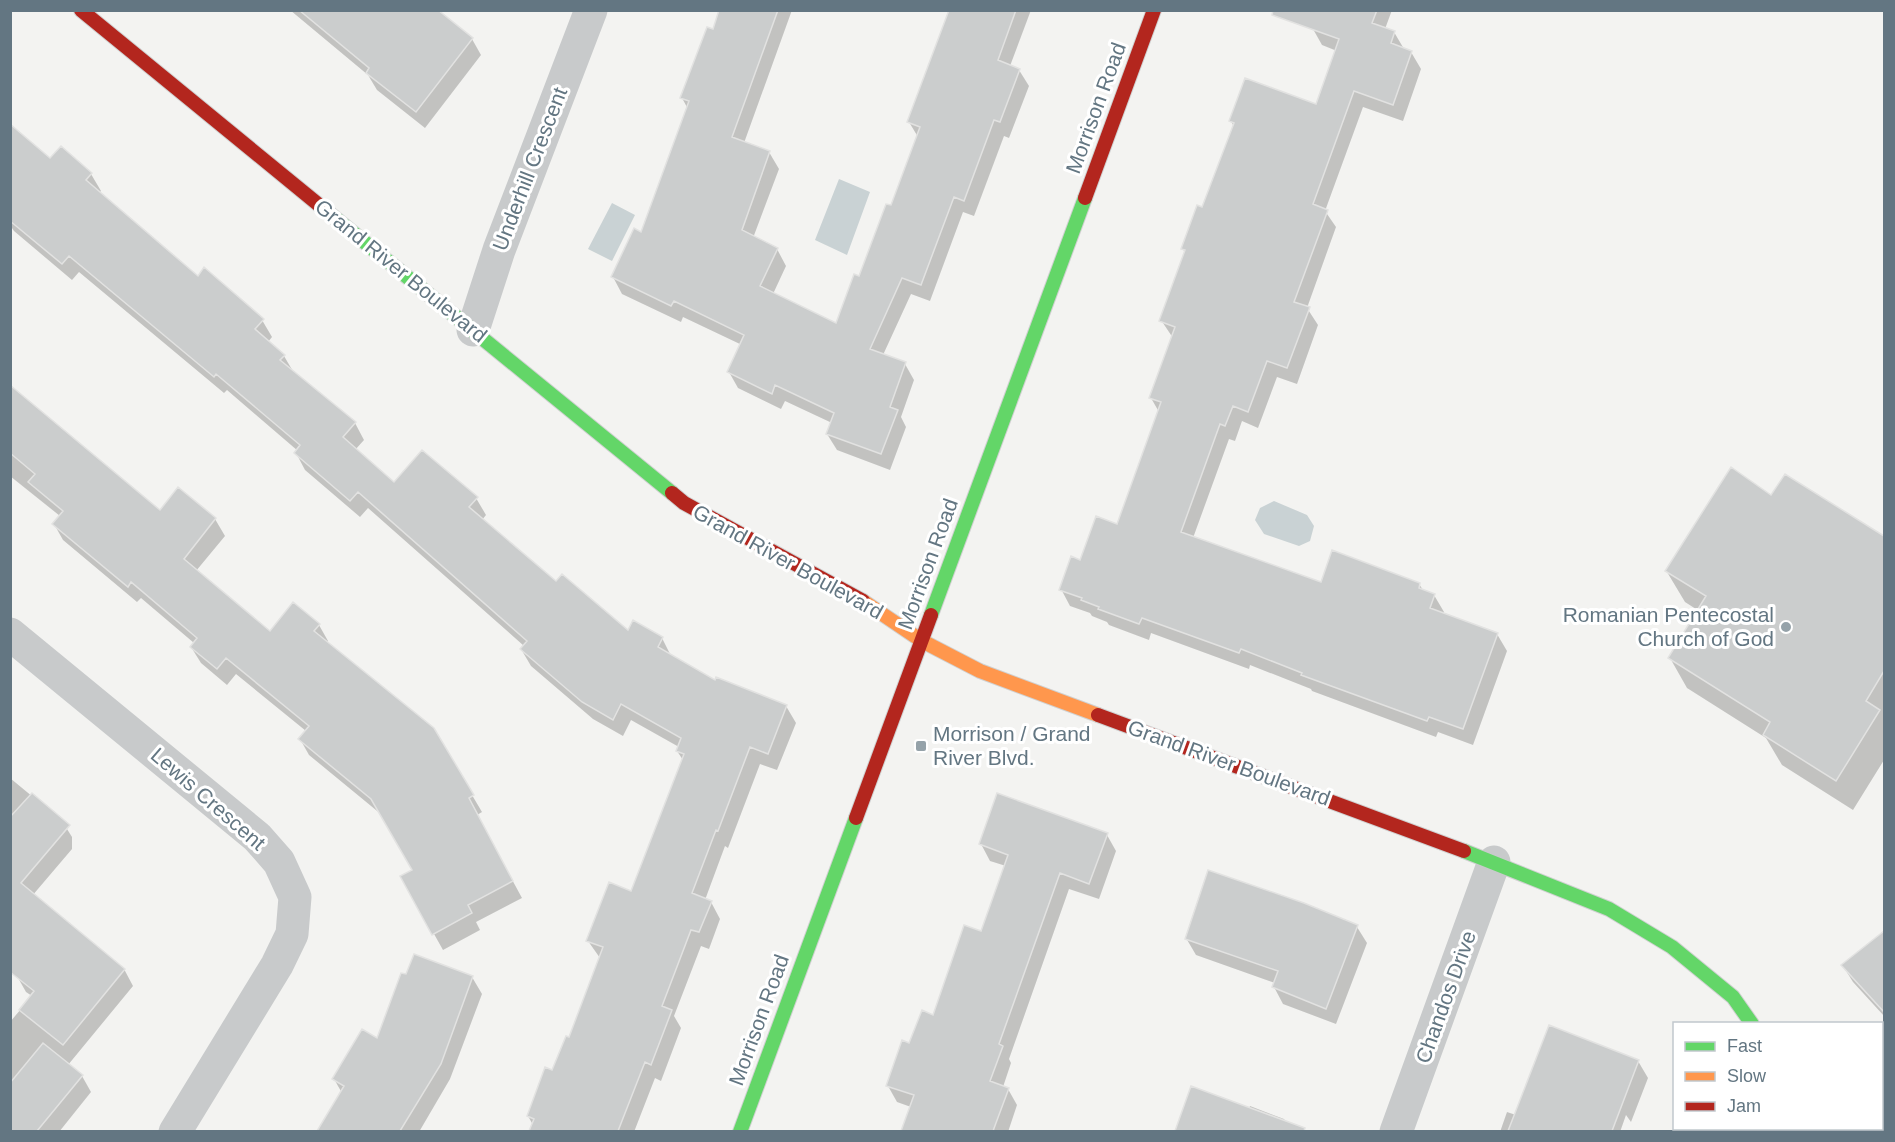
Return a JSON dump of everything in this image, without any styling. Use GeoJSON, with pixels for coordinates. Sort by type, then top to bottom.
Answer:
{"type":"FeatureCollection","features":[{"type":"Feature","properties":{"kind":"street","name":"Grand River Boulevard"},"geometry":{"type":"LineString","coordinates":[[81,10],[684,504],[862,600],[922,641],[980,671],[1494,862],[1609,909],[1663,942],[1733,997],[1751,1022]]}},
{"type":"Feature","properties":{"kind":"street","name":"Underhill Crescent"},"geometry":{"type":"LineString","coordinates":[[473,330],[499,250],[591,10]]}},
{"type":"Feature","properties":{"kind":"street","name":"Morrison Road"},"geometry":{"type":"LineString","coordinates":[[740,1131],[1154,10]]}},
{"type":"Feature","properties":{"kind":"street","name":"Lewis Crescent"},"geometry":{"type":"LineString","coordinates":[[10,634],[257,837],[279,862],[295,897],[292,934],[277,965],[176,1131]]}},
{"type":"Feature","properties":{"kind":"street","name":"Chandos Drive"},"geometry":{"type":"LineString","coordinates":[[1396,1131],[1494,862]]}},
{"type":"Feature","properties":{"kind":"shaded area"},"geometry":{"type":"Polygon","coordinates":[[[839,179],[870,192],[847,255],[815,240],[839,179]]]}},
{"type":"Feature","properties":{"kind":"shaded area"},"geometry":{"type":"Polygon","coordinates":[[[612,203],[635,215],[612,261],[588,249],[612,203]]]}},
{"type":"Feature","properties":{"kind":"shaded area"},"geometry":{"type":"Polygon","coordinates":[[[1274,501],[1307,515],[1314,526],[1310,541],[1299,546],[1264,534],[1255,520],[1260,508],[1274,501]]]}},
{"type":"Feature","properties":{"kind":"building"},"geometry":{"type":"Polygon","coordinates":[[[299,10],[438,10],[473,38],[416,112],[366,73],[369,68],[299,10]]]}},
{"type":"Feature","properties":{"kind":"building"},"geometry":{"type":"Polygon","coordinates":[[[719,10],[778,10],[732,137],[770,151],[742,230],[778,248],[760,286],[836,323],[854,274],[859,276],[886,204],[891,205],[920,127],[907,122],[949,10],[1016,10],[998,60],[1020,69],[1000,122],[994,120],[964,201],[954,197],[921,285],[902,278],[870,349],[906,362],[890,407],[898,410],[881,454],[826,434],[834,413],[775,385],[772,394],[727,372],[744,335],[674,301],[671,306],[611,277],[634,228],[641,232],[689,101],[680,98],[707,27],[713,29],[719,10]]]}},
{"type":"Feature","properties":{"kind":"building"},"geometry":{"type":"Polygon","coordinates":[[[1273,10],[1377,10],[1372,23],[1395,31],[1391,43],[1412,51],[1393,105],[1354,91],[1313,204],[1328,210],[1294,302],[1310,307],[1287,368],[1267,361],[1248,412],[1233,406],[1225,426],[1220,424],[1181,532],[1321,582],[1332,550],[1420,583],[1419,588],[1435,594],[1430,608],[1498,633],[1463,729],[1429,717],[1427,721],[1301,675],[1302,673],[1241,649],[1239,653],[1142,618],[1139,624],[1098,609],[1099,607],[1081,600],[1082,598],[1059,590],[1071,556],[1080,560],[1096,516],[1117,524],[1161,402],[1149,398],[1175,327],[1159,321],[1185,250],[1181,249],[1197,205],[1202,207],[1234,123],[1229,121],[1245,78],[1316,104],[1339,39],[1272,15],[1273,10]]]}},
{"type":"Feature","properties":{"kind":"building"},"geometry":{"type":"Polygon","coordinates":[[[10,124],[50,158],[61,146],[92,173],[86,180],[198,276],[204,267],[264,319],[255,329],[285,355],[280,360],[356,422],[343,437],[394,482],[422,450],[478,497],[469,507],[556,581],[562,574],[628,630],[633,620],[663,637],[658,647],[715,680],[716,677],[787,705],[768,754],[750,747],[718,831],[716,830],[692,893],[712,901],[699,932],[691,930],[662,1006],[672,1010],[651,1065],[645,1062],[618,1131],[529,1131],[534,1119],[527,1116],[545,1067],[552,1070],[566,1036],[569,1037],[603,947],[586,941],[609,882],[631,891],[684,754],[676,751],[681,738],[621,704],[613,720],[582,702],[520,649],[527,641],[358,492],[350,501],[294,453],[300,445],[216,374],[214,377],[69,256],[62,264],[10,221],[10,124]]]}},
{"type":"Feature","properties":{"kind":"building"},"geometry":{"type":"Polygon","coordinates":[[[10,385],[160,510],[178,487],[216,518],[184,559],[270,631],[293,602],[320,624],[314,631],[434,728],[474,795],[469,798],[513,881],[468,905],[472,913],[432,935],[400,876],[412,870],[371,799],[298,739],[309,726],[226,658],[217,669],[190,647],[197,638],[131,582],[128,587],[52,524],[63,511],[28,482],[35,474],[10,453],[10,385]]]}},
{"type":"Feature","properties":{"kind":"building","name":"Romanian Pentecostal Church of God"},"geometry":{"type":"Polygon","coordinates":[[[1731,467],[1771,495],[1785,474],[1884,536],[1884,671],[1866,701],[1880,710],[1836,781],[1763,735],[1770,722],[1668,658],[1706,596],[1665,571],[1731,467]]]}},
{"type":"Feature","properties":{"kind":"building"},"geometry":{"type":"Polygon","coordinates":[[[32,793],[70,825],[21,883],[125,969],[63,1045],[19,1010],[34,991],[10,972],[10,817],[32,793]]]}},
{"type":"Feature","properties":{"kind":"building"},"geometry":{"type":"Polygon","coordinates":[[[997,793],[1108,833],[1089,884],[1060,873],[999,1044],[1003,1046],[990,1081],[1009,1088],[993,1131],[901,1131],[914,1095],[886,1086],[902,1040],[909,1043],[922,1010],[933,1015],[964,925],[981,931],[1008,855],[979,844],[997,793]]]}},
{"type":"Feature","properties":{"kind":"building"},"geometry":{"type":"Polygon","coordinates":[[[1208,870],[1304,903],[1358,925],[1326,1009],[1272,987],[1278,971],[1185,939],[1208,870]]]}},
{"type":"Feature","properties":{"kind":"building"},"geometry":{"type":"Polygon","coordinates":[[[1884,931],[1884,1012],[1841,965],[1884,931]]]}},
{"type":"Feature","properties":{"kind":"building"},"geometry":{"type":"Polygon","coordinates":[[[414,954],[473,976],[441,1064],[400,1131],[317,1131],[344,1086],[332,1079],[362,1029],[377,1038],[401,973],[406,974],[414,954]]]}},
{"type":"Feature","properties":{"kind":"building"},"geometry":{"type":"Polygon","coordinates":[[[1549,1025],[1639,1060],[1612,1131],[1508,1131],[1549,1025]]]}},
{"type":"Feature","properties":{"kind":"building"},"geometry":{"type":"Polygon","coordinates":[[[43,1043],[83,1075],[37,1131],[10,1131],[10,1083],[43,1043]]]}},
{"type":"Feature","properties":{"kind":"building"},"geometry":{"type":"Polygon","coordinates":[[[1191,1086],[1305,1128],[1304,1131],[1175,1131],[1191,1086]]]}},
{"type":"Feature","properties":{"kind":"traffic: fast"},"geometry":{"type":"LineString","coordinates":[[931,615],[1085,198]]}},
{"type":"Feature","properties":{"kind":"traffic: fast"},"geometry":{"type":"LineString","coordinates":[[330,214],[672,493]]}},
{"type":"Feature","properties":{"kind":"traffic: fast"},"geometry":{"type":"LineString","coordinates":[[740,1132],[856,818]]}},
{"type":"Feature","properties":{"kind":"traffic: fast"},"geometry":{"type":"LineString","coordinates":[[1464,851],[1609,909],[1672,947],[1733,997],[1751,1022]]}},
{"type":"Feature","properties":{"kind":"traffic: slow"},"geometry":{"type":"LineString","coordinates":[[863,601],[922,641],[980,671],[1098,715]]}},
{"type":"Feature","properties":{"kind":"traffic: jam"},"geometry":{"type":"LineString","coordinates":[[81,10],[330,214]]}},
{"type":"Feature","properties":{"kind":"traffic: jam"},"geometry":{"type":"LineString","coordinates":[[1085,198],[1154,10]]}},
{"type":"Feature","properties":{"kind":"traffic: jam"},"geometry":{"type":"LineString","coordinates":[[672,493],[684,503],[863,601]]}},
{"type":"Feature","properties":{"kind":"traffic: jam"},"geometry":{"type":"LineString","coordinates":[[856,818],[931,615]]}},
{"type":"Feature","properties":{"kind":"traffic: jam"},"geometry":{"type":"LineString","coordinates":[[1098,715],[1464,851]]}},
{"type":"Feature","properties":{"kind":"place","name":"Romanian Pentecostal Church of God"},"geometry":{"type":"Point","coordinates":[1786,627]}},
{"type":"Feature","properties":{"kind":"place","name":"Morrison / Grand River Blvd."},"geometry":{"type":"Point","coordinates":[921,746]}}]}
